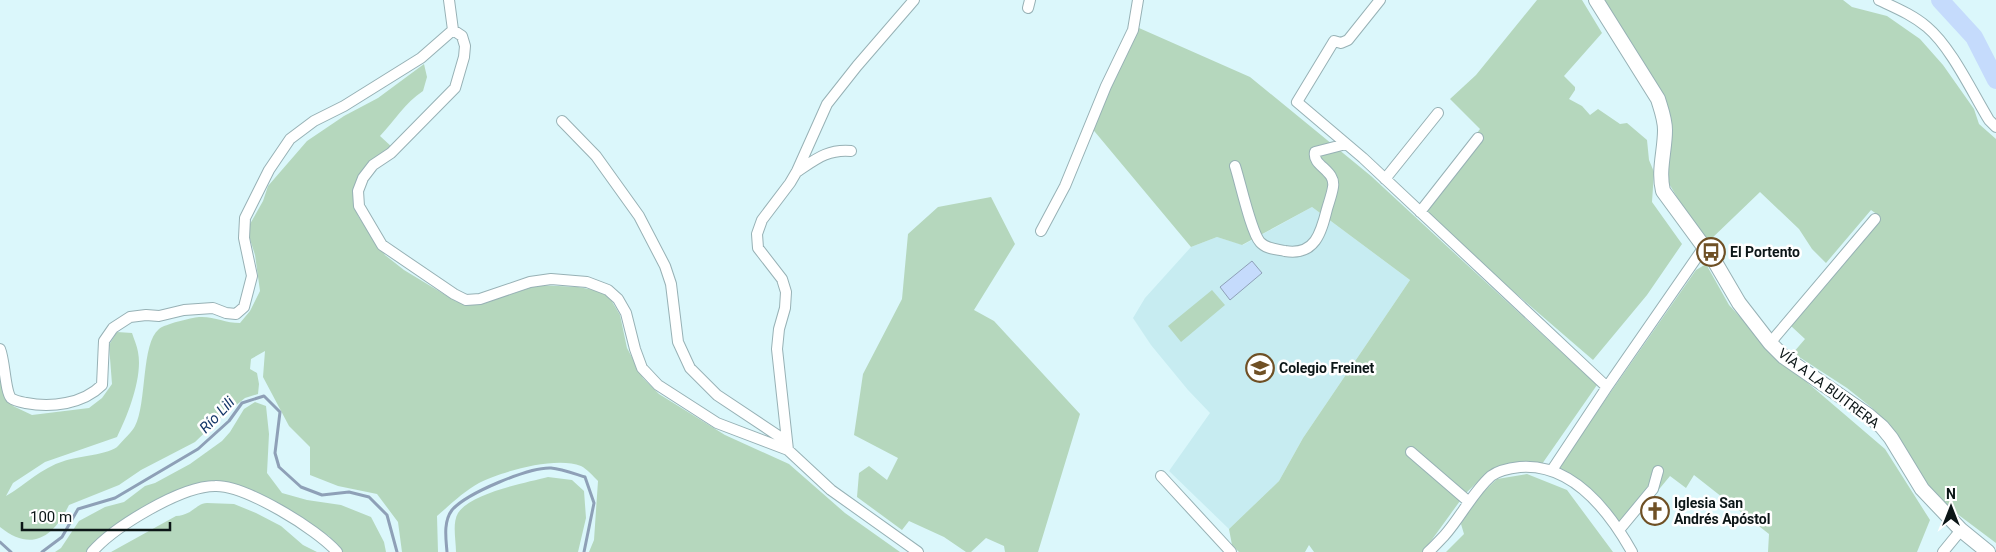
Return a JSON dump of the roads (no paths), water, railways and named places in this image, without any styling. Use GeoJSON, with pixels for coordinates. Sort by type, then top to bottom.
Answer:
{"type":"FeatureCollection","features":[{"type":"Feature","properties":{"kind":"street"},"geometry":{"type":"LineString","coordinates":[[449,0],[453,30],[462,36],[465,46],[455,88],[397,147],[373,165],[363,178],[358,191],[359,206],[382,244],[446,289],[466,300],[480,299],[530,282],[551,279],[587,282],[608,290],[618,299],[626,313],[642,368],[658,385],[717,422],[787,446]]}},
{"type":"Feature","properties":{"kind":"street"},"geometry":{"type":"LineString","coordinates":[[787,446],[778,349],[779,329],[785,308],[786,292],[782,279],[758,248],[757,234],[762,220],[797,171],[827,104],[856,66],[886,39],[914,0]]}},
{"type":"Feature","properties":{"kind":"street"},"geometry":{"type":"LineString","coordinates":[[1041,231],[1064,186],[1106,86],[1133,30],[1138,0]]}},
{"type":"Feature","properties":{"kind":"street"},"geometry":{"type":"LineString","coordinates":[[1380,0],[1348,40],[1341,43],[1334,42],[1297,102],[1385,179],[1607,387]]}},
{"type":"Feature","properties":{"kind":"street","name":"VÍA A LA BUITRERA"},"geometry":{"type":"LineString","coordinates":[[1596,0],[1658,99],[1664,116],[1665,130],[1660,178],[1663,191],[1715,262],[1739,303],[1770,343],[1784,357],[1868,415],[1882,428],[1891,438],[1922,489],[1961,530],[1988,552]]}},
{"type":"Feature","properties":{"kind":"street"},"geometry":{"type":"LineString","coordinates":[[1879,0],[1911,15],[1943,42],[1989,120],[1996,127]]}},
{"type":"Feature","properties":{"kind":"street"},"geometry":{"type":"LineString","coordinates":[[0,349],[6,375],[6,387],[11,398],[18,402],[37,405],[64,403],[88,395],[102,385],[104,341],[113,328],[130,317],[146,314],[159,316],[184,310],[213,308],[226,313],[236,314],[244,307],[252,276],[244,238],[245,218],[269,170],[290,140],[314,121],[344,106],[421,58],[453,30]]}},
{"type":"Feature","properties":{"kind":"street"},"geometry":{"type":"LineString","coordinates":[[1385,179],[1438,113]]}},
{"type":"Feature","properties":{"kind":"street"},"geometry":{"type":"LineString","coordinates":[[562,121],[596,156],[639,216],[665,266],[671,284],[678,342],[690,368],[717,395],[787,446],[831,490],[918,552]]}},
{"type":"Feature","properties":{"kind":"street"},"geometry":{"type":"LineString","coordinates":[[1420,212],[1478,138]]}},
{"type":"Feature","properties":{"kind":"street"},"geometry":{"type":"LineString","coordinates":[[1235,166],[1252,226],[1260,242],[1270,248],[1293,252],[1306,249],[1316,241],[1322,230],[1333,185],[1332,176],[1315,159],[1314,152],[1346,144]]}},
{"type":"Feature","properties":{"kind":"street"},"geometry":{"type":"LineString","coordinates":[[797,171],[829,153],[839,150],[851,151]]}},
{"type":"Feature","properties":{"kind":"street"},"geometry":{"type":"LineString","coordinates":[[1770,343],[1875,219]]}},
{"type":"Feature","properties":{"kind":"street"},"geometry":{"type":"LineString","coordinates":[[1552,470],[1704,247]]}},
{"type":"Feature","properties":{"kind":"street"},"geometry":{"type":"LineString","coordinates":[[1411,452],[1469,502]]}},
{"type":"Feature","properties":{"kind":"street"},"geometry":{"type":"LineString","coordinates":[[1428,552],[1445,535],[1469,502],[1493,474],[1511,468],[1530,467],[1552,470],[1569,479],[1587,493],[1619,530],[1632,552]]}},
{"type":"Feature","properties":{"kind":"street"},"geometry":{"type":"LineString","coordinates":[[1619,530],[1653,489],[1658,471]]}},
{"type":"Feature","properties":{"kind":"street"},"geometry":{"type":"LineString","coordinates":[[1161,476],[1231,552]]}},
{"type":"Feature","properties":{"kind":"street"},"geometry":{"type":"LineString","coordinates":[[92,552],[117,529],[139,516],[186,493],[216,485],[231,488],[289,516],[316,534],[337,552]]}},
{"type":"Feature","properties":{"kind":"street"},"geometry":{"type":"LineString","coordinates":[[1943,552],[1961,530]]}},
{"type":"Feature","properties":{"kind":"waterway"},"geometry":{"type":"LineString","coordinates":[[1940,0],[1974,37],[1996,80]]}},
{"type":"Feature","properties":{"kind":"waterway","name":"Río Lili"},"geometry":{"type":"LineString","coordinates":[[42,552],[62,537],[78,509],[115,498],[198,449],[229,421],[242,403],[264,396],[280,412],[275,453],[279,467],[301,487],[322,495],[349,492],[369,497],[387,515],[397,552]]}},
{"type":"Feature","properties":{"kind":"waterway","name":"Río Lili"},"geometry":{"type":"LineString","coordinates":[[447,552],[447,520],[452,510],[460,503],[484,489],[514,476],[551,468],[585,477],[594,503],[584,552]]}},
{"type":"Feature","properties":{"kind":"waterway","name":"Río Lili"},"geometry":{"type":"LineString","coordinates":[[0,542],[11,552]]}},
{"type":"Feature","properties":{"kind":"place","name":"El Portento"},"geometry":{"type":"Point","coordinates":[1711,252]}},
{"type":"Feature","properties":{"kind":"place","name":"Colegio Freinet"},"geometry":{"type":"Point","coordinates":[1260,368]}},
{"type":"Feature","properties":{"kind":"place","name":"Iglesia San Andrés Apóstol"},"geometry":{"type":"Point","coordinates":[1655,511]}}]}
